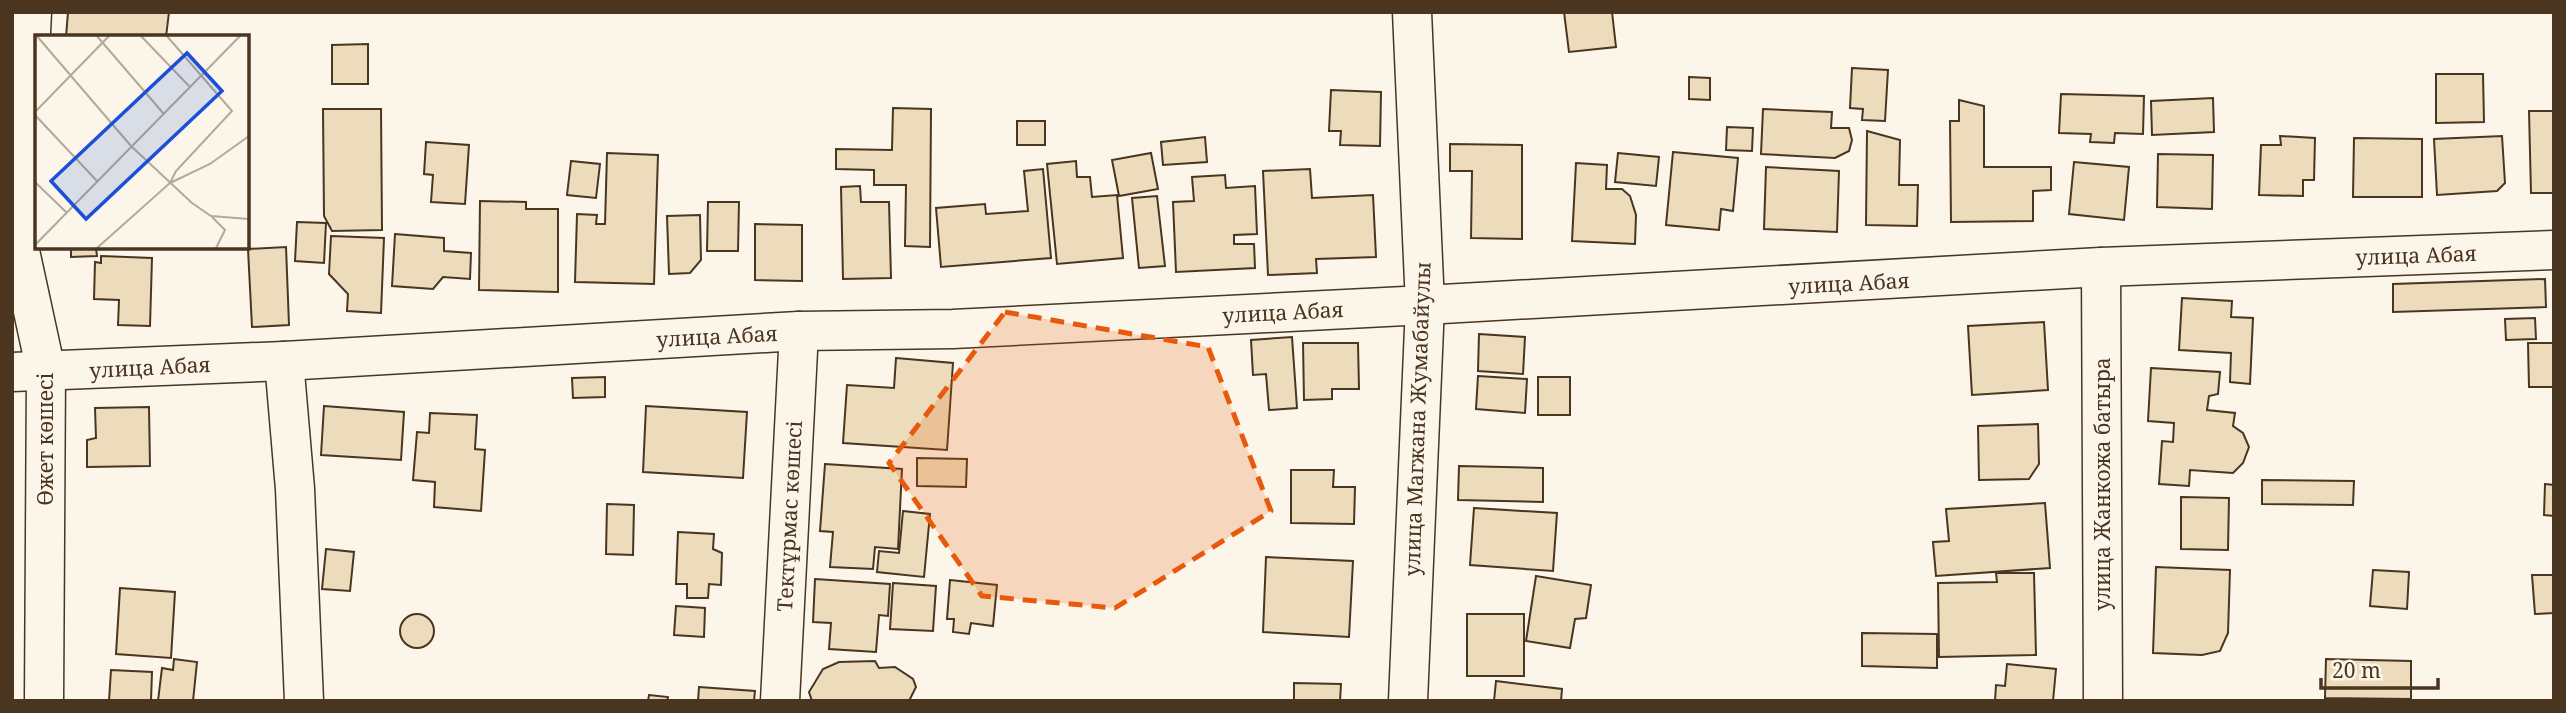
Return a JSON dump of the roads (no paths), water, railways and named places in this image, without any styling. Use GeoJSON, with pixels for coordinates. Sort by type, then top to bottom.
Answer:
{"type":"FeatureCollection","features":[{"type":"Feature","properties":{"kind":"street","name":"Өжет көшесі"},"geometry":{"type":"LineString","coordinates":[[32,12],[20,251],[29,372],[44,701]]}},
{"type":"Feature","properties":{"kind":"street","name":"улица Магжана Жумабайулы"},"geometry":{"type":"LineString","coordinates":[[1408,701],[1425,305],[1412,12]]}},
{"type":"Feature","properties":{"kind":"street","name":"улица Абая"},"geometry":{"type":"LineString","coordinates":[[29,372],[284,361],[799,331],[953,328],[1425,305],[2101,267],[2554,250]]}},
{"type":"Feature","properties":{"kind":"street","name":"улица Жанкожа батыра"},"geometry":{"type":"LineString","coordinates":[[2101,267],[2103,701]]}},
{"type":"Feature","properties":{"kind":"street","name":"Тектұрмас көшесі"},"geometry":{"type":"LineString","coordinates":[[780,701],[799,331]]}},
{"type":"Feature","properties":{"kind":"street"},"geometry":{"type":"LineString","coordinates":[[284,361],[295,489],[304,701]]}}]}
